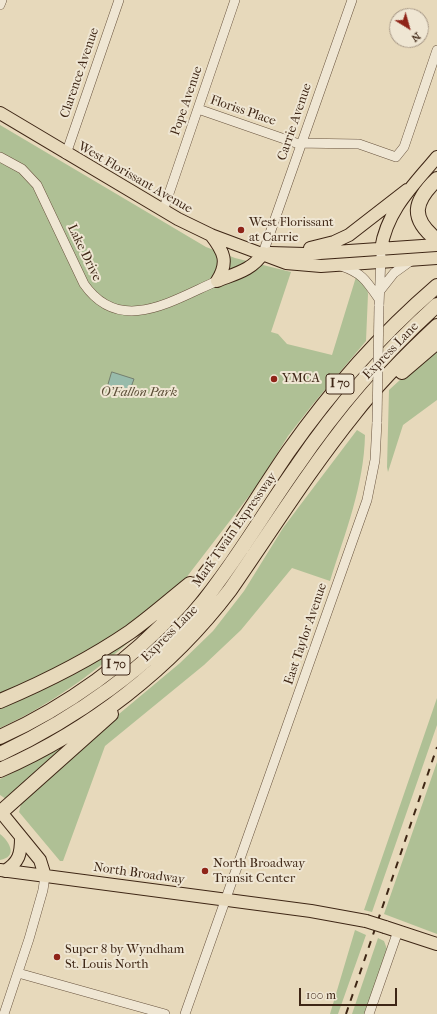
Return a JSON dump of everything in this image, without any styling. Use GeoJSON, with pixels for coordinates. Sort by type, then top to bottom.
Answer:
{"type":"FeatureCollection","features":[{"type":"Feature","properties":{"kind":"highway"},"geometry":{"type":"LineString","coordinates":[[437,179],[425,191],[419,202],[417,212],[419,221],[424,229],[437,240]]}},
{"type":"Feature","properties":{"kind":"highway","name":"Mark Twain Expressway"},"geometry":{"type":"LineString","coordinates":[[0,737],[52,710],[91,683],[129,654],[180,606],[210,567],[289,451],[332,394],[389,331],[437,286]]}},
{"type":"Feature","properties":{"kind":"highway","name":"Express Lane"},"geometry":{"type":"LineString","coordinates":[[0,754],[57,724],[97,698],[134,669],[186,620],[217,584],[297,466],[339,408],[380,362],[437,305]]}},
{"type":"Feature","properties":{"kind":"highway","name":"I 70"},"geometry":{"type":"LineString","coordinates":[[0,770],[71,733],[148,677],[183,645],[216,609],[320,459],[353,415],[391,371],[437,326]]}},
{"type":"Feature","properties":{"kind":"highway"},"geometry":{"type":"LineString","coordinates":[[353,415],[437,342]]}},
{"type":"Feature","properties":{"kind":"highway"},"geometry":{"type":"LineString","coordinates":[[0,701],[59,674],[98,653],[131,631],[210,567]]}},
{"type":"Feature","properties":{"kind":"highway"},"geometry":{"type":"LineString","coordinates":[[0,812],[90,735],[148,677]]}},
{"type":"Feature","properties":{"kind":"main road","name":"West Florissant Avenue"},"geometry":{"type":"LineString","coordinates":[[0,114],[163,211],[211,235],[286,262],[337,265],[435,258]]}},
{"type":"Feature","properties":{"kind":"main road"},"geometry":{"type":"LineString","coordinates":[[290,253],[334,242],[349,235],[407,190],[437,157]]}},
{"type":"Feature","properties":{"kind":"main road"},"geometry":{"type":"LineString","coordinates":[[381,249],[388,221],[407,190]]}},
{"type":"Feature","properties":{"kind":"main road"},"geometry":{"type":"LineString","coordinates":[[211,235],[220,247],[224,256],[225,264],[217,281]]}},
{"type":"Feature","properties":{"kind":"main road","name":"West Florissant Avenue"},"geometry":{"type":"LineString","coordinates":[[263,253],[305,254],[437,245]]}},
{"type":"Feature","properties":{"kind":"main road"},"geometry":{"type":"LineString","coordinates":[[217,281],[253,266],[263,253]]}},
{"type":"Feature","properties":{"kind":"main road"},"geometry":{"type":"LineString","coordinates":[[0,812],[40,860],[45,876]]}},
{"type":"Feature","properties":{"kind":"main road"},"geometry":{"type":"LineString","coordinates":[[2,870],[14,865],[18,860],[21,852],[21,838]]}},
{"type":"Feature","properties":{"kind":"main road","name":"North Broadway"},"geometry":{"type":"LineString","coordinates":[[2,870],[311,911],[366,921],[437,944]]}},
{"type":"Feature","properties":{"kind":"street"},"geometry":{"type":"LineString","coordinates":[[0,5],[2,0]]}},
{"type":"Feature","properties":{"kind":"street","name":"Clarence Avenue"},"geometry":{"type":"LineString","coordinates":[[66,154],[119,0]]}},
{"type":"Feature","properties":{"kind":"street","name":"Pope Avenue"},"geometry":{"type":"LineString","coordinates":[[163,211],[235,0]]}},
{"type":"Feature","properties":{"kind":"street","name":"Carrie Avenue"},"geometry":{"type":"LineString","coordinates":[[263,253],[303,143],[352,0]]}},
{"type":"Feature","properties":{"kind":"street","name":"Floriss Place"},"geometry":{"type":"LineString","coordinates":[[198,109],[296,143],[359,144],[396,157],[404,147],[437,50]]}},
{"type":"Feature","properties":{"kind":"street","name":"Lake Drive"},"geometry":{"type":"LineString","coordinates":[[0,157],[22,169],[37,185],[84,284],[89,292],[107,306],[124,312],[141,312],[217,281]]}},
{"type":"Feature","properties":{"kind":"street"},"geometry":{"type":"LineString","coordinates":[[418,179],[437,164]]}},
{"type":"Feature","properties":{"kind":"street","name":"East Taylor Avenue"},"geometry":{"type":"LineString","coordinates":[[185,1014],[367,500],[375,460],[381,249]]}},
{"type":"Feature","properties":{"kind":"street"},"geometry":{"type":"LineString","coordinates":[[337,265],[355,271],[363,276],[379,299],[394,273],[413,259]]}},
{"type":"Feature","properties":{"kind":"street"},"geometry":{"type":"LineString","coordinates":[[4,1014],[43,890],[45,876]]}},
{"type":"Feature","properties":{"kind":"street"},"geometry":{"type":"LineString","coordinates":[[369,1014],[398,931]]}},
{"type":"Feature","properties":{"kind":"street"},"geometry":{"type":"LineString","coordinates":[[18,973],[164,1014]]}},
{"type":"Feature","properties":{"kind":"green space","name":"O'Fallon Park"},"geometry":{"type":"Polygon","coordinates":[[[0,125],[206,247],[235,258],[291,272],[271,332],[278,334],[287,344],[332,355],[356,277],[367,288],[368,294],[366,341],[288,436],[259,483],[179,587],[111,641],[0,697],[0,125]]]}},
{"type":"Feature","properties":{"kind":"green space"},"geometry":{"type":"Polygon","coordinates":[[[437,346],[437,400],[403,425],[388,472],[389,390],[437,346]]]}},
{"type":"Feature","properties":{"kind":"green space"},"geometry":{"type":"Polygon","coordinates":[[[357,430],[365,435],[361,473],[353,509],[330,581],[292,568],[241,630],[204,665],[105,746],[63,861],[60,861],[19,812],[22,800],[113,719],[180,663],[213,631],[244,591],[283,528],[357,430]]]}},
{"type":"Feature","properties":{"kind":"green space"},"geometry":{"type":"Polygon","coordinates":[[[158,616],[103,664],[84,678],[43,705],[0,728],[0,703],[158,616]]]}},
{"type":"Feature","properties":{"kind":"green space"},"geometry":{"type":"Polygon","coordinates":[[[437,698],[437,725],[372,912],[364,910],[437,698]]]}},
{"type":"Feature","properties":{"kind":"green space"},"geometry":{"type":"Polygon","coordinates":[[[83,737],[6,799],[0,795],[0,779],[83,737]]]}},
{"type":"Feature","properties":{"kind":"green space"},"geometry":{"type":"Polygon","coordinates":[[[437,762],[437,934],[384,914],[437,762]]]}},
{"type":"Feature","properties":{"kind":"green space"},"geometry":{"type":"Polygon","coordinates":[[[0,834],[7,841],[11,853],[6,858],[0,860],[0,834]]]}},
{"type":"Feature","properties":{"kind":"green space"},"geometry":{"type":"Polygon","coordinates":[[[355,930],[366,935],[338,1014],[330,1014],[355,930]]]}},
{"type":"Feature","properties":{"kind":"green space"},"geometry":{"type":"Polygon","coordinates":[[[378,938],[384,941],[387,949],[365,1014],[352,1014],[378,938]]]}},
{"type":"Feature","properties":{"kind":"shaded area"},"geometry":{"type":"Polygon","coordinates":[[[112,372],[134,379],[127,398],[118,395],[119,392],[107,389],[112,372]]]}},
{"type":"Feature","properties":{"kind":"railway"},"geometry":{"type":"LineString","coordinates":[[346,1014],[437,747]]}},
{"type":"Feature","properties":{"kind":"place","name":"West Florissant at Carrie"},"geometry":{"type":"Point","coordinates":[241,230]}},
{"type":"Feature","properties":{"kind":"place","name":"YMCA"},"geometry":{"type":"Point","coordinates":[274,379]}},
{"type":"Feature","properties":{"kind":"place","name":"North Broadway Transit Center"},"geometry":{"type":"Point","coordinates":[205,871]}},
{"type":"Feature","properties":{"kind":"place","name":"Super 8 by Wyndham St. Louis North"},"geometry":{"type":"Point","coordinates":[57,957]}}]}
